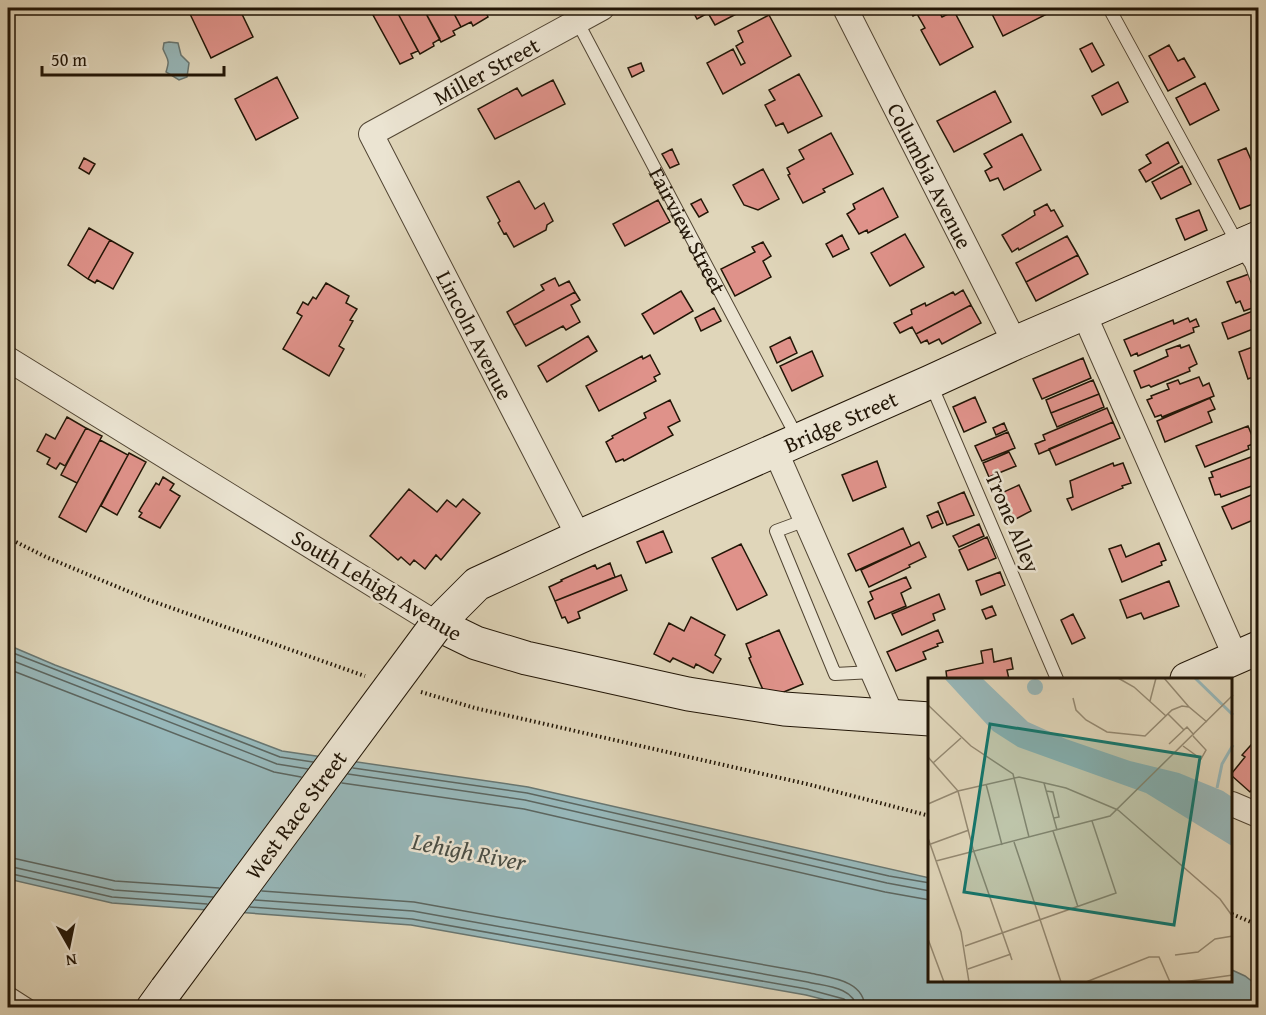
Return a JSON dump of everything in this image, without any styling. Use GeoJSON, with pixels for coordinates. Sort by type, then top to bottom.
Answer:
{"type":"FeatureCollection","features":[{"type":"Feature","properties":{"kind":"main road","name":"Bridge Street"},"geometry":{"type":"LineString","coordinates":[[437,624],[477,584],[1015,343],[1249,242]]}},
{"type":"Feature","properties":{"kind":"main road","name":"South Lehigh Avenue"},"geometry":{"type":"LineString","coordinates":[[437,624],[476,643],[526,658],[688,694],[784,709],[928,719]]}},
{"type":"Feature","properties":{"kind":"main road","name":"West Race Street"},"geometry":{"type":"LineString","coordinates":[[159,999],[437,624]]}},
{"type":"Feature","properties":{"kind":"main road"},"geometry":{"type":"LineString","coordinates":[[1189,678],[1247,653]]}},
{"type":"Feature","properties":{"kind":"street","name":"Miller Street"},"geometry":{"type":"LineString","coordinates":[[371,134],[602,8]]}},
{"type":"Feature","properties":{"kind":"street","name":"Columbia Avenue"},"geometry":{"type":"LineString","coordinates":[[845,8],[1015,343]]}},
{"type":"Feature","properties":{"kind":"street","name":"Lincoln Avenue"},"geometry":{"type":"LineString","coordinates":[[371,134],[579,537]]}},
{"type":"Feature","properties":{"kind":"street"},"geometry":{"type":"LineString","coordinates":[[1084,314],[1247,653]]}},
{"type":"Feature","properties":{"kind":"street","name":"South Lehigh Avenue"},"geometry":{"type":"LineString","coordinates":[[8,359],[437,624]]}},
{"type":"Feature","properties":{"kind":"street","name":"Fairview Street"},"geometry":{"type":"LineString","coordinates":[[787,445],[806,520],[892,716]]}},
{"type":"Feature","properties":{"kind":"street"},"geometry":{"type":"LineString","coordinates":[[1233,804],[1258,815]]}},
{"type":"Feature","properties":{"kind":"lane"},"geometry":{"type":"LineString","coordinates":[[1108,8],[1249,242],[1251,264],[1258,283]]}},
{"type":"Feature","properties":{"kind":"lane","name":"Fairview Street"},"geometry":{"type":"LineString","coordinates":[[577,21],[787,445]]}},
{"type":"Feature","properties":{"kind":"lane","name":"Trone Alley"},"geometry":{"type":"LineString","coordinates":[[930,382],[1057,678]]}},
{"type":"Feature","properties":{"kind":"lane"},"geometry":{"type":"LineString","coordinates":[[806,520],[776,531],[835,674],[873,672]]}},
{"type":"Feature","properties":{"kind":"lane"},"geometry":{"type":"LineString","coordinates":[[8,992],[33,1008]]}},
{"type":"Feature","properties":{"kind":"path"},"geometry":{"type":"LineString","coordinates":[[8,538],[46,557],[149,600],[369,677]]}},
{"type":"Feature","properties":{"kind":"path"},"geometry":{"type":"LineString","coordinates":[[411,689],[475,708],[807,784],[928,815]]}},
{"type":"Feature","properties":{"kind":"path"},"geometry":{"type":"LineString","coordinates":[[1233,914],[1258,925]]}},
{"type":"Feature","properties":{"kind":"water"},"geometry":{"type":"Polygon","coordinates":[[[164,43],[178,43],[181,55],[189,63],[187,77],[179,80],[166,72],[168,60],[163,49],[164,43]]]}},
{"type":"Feature","properties":{"kind":"water","name":"Lehigh River"},"geometry":{"type":"Polygon","coordinates":[[[8,645],[282,751],[528,787],[928,878],[928,982],[1233,982],[1233,970],[1258,986],[1258,1007],[853,1007],[806,995],[411,925],[112,903],[8,879],[8,645]]]}},
{"type":"Feature","properties":{"kind":"building"},"geometry":{"type":"Polygon","coordinates":[[[204,8],[239,8],[253,37],[211,58],[190,14],[204,8]]]}},
{"type":"Feature","properties":{"kind":"building"},"geometry":{"type":"Polygon","coordinates":[[[387,8],[395,8],[418,51],[411,54],[413,58],[400,64],[373,15],[387,8]]]}},
{"type":"Feature","properties":{"kind":"building"},"geometry":{"type":"Polygon","coordinates":[[[395,8],[423,8],[440,39],[433,43],[434,46],[420,54],[395,8]]]}},
{"type":"Feature","properties":{"kind":"building"},"geometry":{"type":"Polygon","coordinates":[[[423,8],[451,8],[461,27],[453,31],[455,35],[441,42],[423,8]]]}},
{"type":"Feature","properties":{"kind":"building"},"geometry":{"type":"Polygon","coordinates":[[[451,8],[483,8],[488,17],[473,26],[471,22],[461,27],[451,8]]]}},
{"type":"Feature","properties":{"kind":"building"},"geometry":{"type":"Polygon","coordinates":[[[691,8],[748,8],[715,25],[708,13],[697,19],[691,8]]]}},
{"type":"Feature","properties":{"kind":"building"},"geometry":{"type":"Polygon","coordinates":[[[909,8],[937,8],[942,17],[954,11],[973,47],[940,65],[921,30],[925,28],[917,14],[913,16],[909,8]]]}},
{"type":"Feature","properties":{"kind":"building"},"geometry":{"type":"Polygon","coordinates":[[[995,8],[1053,8],[1045,11],[1047,14],[1003,36],[990,10],[995,8]]]}},
{"type":"Feature","properties":{"kind":"building"},"geometry":{"type":"Polygon","coordinates":[[[769,15],[791,56],[723,94],[707,63],[733,49],[741,65],[745,63],[736,46],[743,42],[738,31],[769,15]]]}},
{"type":"Feature","properties":{"kind":"building"},"geometry":{"type":"Polygon","coordinates":[[[1092,43],[1104,65],[1092,72],[1080,49],[1092,43]]]}},
{"type":"Feature","properties":{"kind":"building"},"geometry":{"type":"Polygon","coordinates":[[[1169,45],[1178,61],[1184,58],[1195,77],[1168,91],[1149,56],[1169,45]]]}},
{"type":"Feature","properties":{"kind":"building"},"geometry":{"type":"Polygon","coordinates":[[[641,63],[644,71],[632,77],[628,68],[641,63]]]}},
{"type":"Feature","properties":{"kind":"building"},"geometry":{"type":"Polygon","coordinates":[[[799,74],[822,116],[788,133],[783,123],[776,126],[765,105],[775,100],[769,90],[799,74]]]}},
{"type":"Feature","properties":{"kind":"building"},"geometry":{"type":"Polygon","coordinates":[[[277,77],[298,118],[256,140],[235,99],[277,77]]]}},
{"type":"Feature","properties":{"kind":"building"},"geometry":{"type":"Polygon","coordinates":[[[553,80],[565,104],[495,139],[478,109],[517,88],[522,96],[553,80]]]}},
{"type":"Feature","properties":{"kind":"building"},"geometry":{"type":"Polygon","coordinates":[[[1118,82],[1128,102],[1102,115],[1092,96],[1118,82]]]}},
{"type":"Feature","properties":{"kind":"building"},"geometry":{"type":"Polygon","coordinates":[[[1205,83],[1219,110],[1190,125],[1176,98],[1205,83]]]}},
{"type":"Feature","properties":{"kind":"building"},"geometry":{"type":"Polygon","coordinates":[[[995,91],[1011,122],[954,152],[937,121],[995,91]]]}},
{"type":"Feature","properties":{"kind":"building"},"geometry":{"type":"Polygon","coordinates":[[[831,133],[853,174],[823,189],[825,192],[803,203],[788,175],[790,174],[787,168],[804,159],[799,150],[831,133]]]}},
{"type":"Feature","properties":{"kind":"building"},"geometry":{"type":"Polygon","coordinates":[[[1022,134],[1041,170],[1004,190],[998,178],[990,181],[985,171],[992,167],[984,154],[1022,134]]]}},
{"type":"Feature","properties":{"kind":"building"},"geometry":{"type":"Polygon","coordinates":[[[1168,142],[1179,163],[1146,182],[1139,170],[1151,163],[1146,155],[1168,142]]]}},
{"type":"Feature","properties":{"kind":"building"},"geometry":{"type":"Polygon","coordinates":[[[1246,148],[1258,176],[1258,202],[1240,209],[1218,160],[1246,148]]]}},
{"type":"Feature","properties":{"kind":"building"},"geometry":{"type":"Polygon","coordinates":[[[672,149],[679,164],[670,168],[662,154],[672,149]]]}},
{"type":"Feature","properties":{"kind":"building"},"geometry":{"type":"Polygon","coordinates":[[[84,158],[95,164],[89,174],[79,168],[84,158]]]}},
{"type":"Feature","properties":{"kind":"building"},"geometry":{"type":"Polygon","coordinates":[[[1182,166],[1191,184],[1161,199],[1152,182],[1182,166]]]}},
{"type":"Feature","properties":{"kind":"building"},"geometry":{"type":"Polygon","coordinates":[[[763,169],[779,199],[758,210],[744,205],[733,185],[763,169]]]}},
{"type":"Feature","properties":{"kind":"building"},"geometry":{"type":"Polygon","coordinates":[[[519,181],[535,209],[544,203],[553,221],[547,225],[546,230],[514,247],[498,223],[500,221],[487,197],[519,181]]]}},
{"type":"Feature","properties":{"kind":"building"},"geometry":{"type":"Polygon","coordinates":[[[883,188],[898,217],[868,233],[867,230],[859,234],[847,214],[855,209],[853,204],[883,188]]]}},
{"type":"Feature","properties":{"kind":"building"},"geometry":{"type":"Polygon","coordinates":[[[701,199],[708,212],[699,217],[691,204],[701,199]]]}},
{"type":"Feature","properties":{"kind":"building"},"geometry":{"type":"Polygon","coordinates":[[[658,200],[670,222],[625,246],[613,224],[658,200]]]}},
{"type":"Feature","properties":{"kind":"building"},"geometry":{"type":"Polygon","coordinates":[[[1047,204],[1051,211],[1054,210],[1063,226],[1012,252],[1002,235],[1035,215],[1034,211],[1047,204]]]}},
{"type":"Feature","properties":{"kind":"building"},"geometry":{"type":"Polygon","coordinates":[[[1199,210],[1207,230],[1185,240],[1176,219],[1199,210]]]}},
{"type":"Feature","properties":{"kind":"building"},"geometry":{"type":"Polygon","coordinates":[[[89,228],[110,240],[88,279],[68,265],[89,228]]]}},
{"type":"Feature","properties":{"kind":"building"},"geometry":{"type":"Polygon","coordinates":[[[905,234],[924,267],[890,286],[871,253],[905,234]]]}},
{"type":"Feature","properties":{"kind":"building"},"geometry":{"type":"Polygon","coordinates":[[[842,235],[849,249],[833,257],[826,244],[842,235]]]}},
{"type":"Feature","properties":{"kind":"building"},"geometry":{"type":"Polygon","coordinates":[[[1067,236],[1078,255],[1026,282],[1016,263],[1067,236]]]}},
{"type":"Feature","properties":{"kind":"building"},"geometry":{"type":"Polygon","coordinates":[[[110,240],[133,253],[113,289],[97,280],[95,283],[88,279],[110,240]]]}},
{"type":"Feature","properties":{"kind":"building"},"geometry":{"type":"Polygon","coordinates":[[[763,242],[771,256],[763,261],[771,277],[735,296],[721,269],[755,252],[752,247],[763,242]]]}},
{"type":"Feature","properties":{"kind":"building"},"geometry":{"type":"Polygon","coordinates":[[[1078,255],[1088,274],[1036,301],[1026,282],[1078,255]]]}},
{"type":"Feature","properties":{"kind":"building"},"geometry":{"type":"Polygon","coordinates":[[[1249,274],[1258,298],[1258,306],[1244,311],[1240,301],[1236,303],[1227,282],[1249,274]]]}},
{"type":"Feature","properties":{"kind":"building"},"geometry":{"type":"Polygon","coordinates":[[[555,278],[559,286],[569,281],[575,292],[514,325],[507,312],[544,290],[541,285],[555,278]]]}},
{"type":"Feature","properties":{"kind":"building"},"geometry":{"type":"Polygon","coordinates":[[[326,283],[349,296],[346,303],[357,309],[339,346],[344,349],[329,376],[283,349],[302,316],[297,313],[303,302],[308,305],[313,297],[316,299],[326,283]]]}},
{"type":"Feature","properties":{"kind":"building"},"geometry":{"type":"Polygon","coordinates":[[[963,290],[971,305],[916,334],[912,327],[900,333],[894,323],[912,314],[911,310],[925,303],[926,306],[953,292],[955,295],[963,290]]]}},
{"type":"Feature","properties":{"kind":"building"},"geometry":{"type":"Polygon","coordinates":[[[681,291],[693,311],[654,334],[642,314],[681,291]]]}},
{"type":"Feature","properties":{"kind":"building"},"geometry":{"type":"Polygon","coordinates":[[[575,292],[580,300],[571,305],[580,322],[566,330],[563,326],[526,346],[514,325],[575,292]]]}},
{"type":"Feature","properties":{"kind":"building"},"geometry":{"type":"Polygon","coordinates":[[[971,305],[981,323],[942,344],[939,339],[929,344],[927,340],[921,343],[916,334],[971,305]]]}},
{"type":"Feature","properties":{"kind":"building"},"geometry":{"type":"Polygon","coordinates":[[[714,308],[721,321],[701,331],[695,318],[714,308]]]}},
{"type":"Feature","properties":{"kind":"building"},"geometry":{"type":"Polygon","coordinates":[[[1258,309],[1258,327],[1228,339],[1222,323],[1258,309]]]}},
{"type":"Feature","properties":{"kind":"building"},"geometry":{"type":"Polygon","coordinates":[[[1188,318],[1190,322],[1196,319],[1199,326],[1193,328],[1194,332],[1138,356],[1137,353],[1131,356],[1124,340],[1173,320],[1174,324],[1188,318]]]}},
{"type":"Feature","properties":{"kind":"building"},"geometry":{"type":"Polygon","coordinates":[[[588,336],[597,351],[547,382],[538,366],[588,336]]]}},
{"type":"Feature","properties":{"kind":"building"},"geometry":{"type":"Polygon","coordinates":[[[790,337],[797,353],[777,363],[770,347],[790,337]]]}},
{"type":"Feature","properties":{"kind":"building"},"geometry":{"type":"Polygon","coordinates":[[[1180,345],[1181,348],[1189,345],[1197,364],[1189,368],[1190,371],[1151,387],[1149,385],[1141,388],[1134,371],[1168,356],[1166,350],[1180,345]]]}},
{"type":"Feature","properties":{"kind":"building"},"geometry":{"type":"Polygon","coordinates":[[[1258,345],[1258,375],[1248,379],[1239,352],[1258,345]]]}},
{"type":"Feature","properties":{"kind":"building"},"geometry":{"type":"Polygon","coordinates":[[[812,351],[823,376],[792,391],[780,366],[812,351]]]}},
{"type":"Feature","properties":{"kind":"building"},"geometry":{"type":"Polygon","coordinates":[[[650,355],[660,374],[654,377],[656,381],[599,411],[586,386],[642,356],[643,359],[650,355]]]}},
{"type":"Feature","properties":{"kind":"building"},"geometry":{"type":"Polygon","coordinates":[[[1083,358],[1091,378],[1042,399],[1033,379],[1083,358]]]}},
{"type":"Feature","properties":{"kind":"building"},"geometry":{"type":"Polygon","coordinates":[[[1199,377],[1203,386],[1209,383],[1214,396],[1162,417],[1161,415],[1155,417],[1147,400],[1152,398],[1151,396],[1169,389],[1167,384],[1178,380],[1180,384],[1199,377]]]}},
{"type":"Feature","properties":{"kind":"building"},"geometry":{"type":"Polygon","coordinates":[[[1093,380],[1099,394],[1051,413],[1046,400],[1093,380]]]}},
{"type":"Feature","properties":{"kind":"building"},"geometry":{"type":"Polygon","coordinates":[[[1099,394],[1104,407],[1057,427],[1051,413],[1099,394]]]}},
{"type":"Feature","properties":{"kind":"building"},"geometry":{"type":"Polygon","coordinates":[[[975,397],[986,422],[964,432],[953,407],[975,397]]]}},
{"type":"Feature","properties":{"kind":"building"},"geometry":{"type":"Polygon","coordinates":[[[1210,398],[1215,409],[1208,412],[1212,422],[1165,442],[1157,421],[1210,398]]]}},
{"type":"Feature","properties":{"kind":"building"},"geometry":{"type":"Polygon","coordinates":[[[670,400],[680,421],[668,427],[673,435],[624,461],[623,459],[616,462],[606,442],[613,438],[612,436],[646,418],[644,413],[670,400]]]}},
{"type":"Feature","properties":{"kind":"building"},"geometry":{"type":"Polygon","coordinates":[[[1107,408],[1113,422],[1039,454],[1035,444],[1045,440],[1043,435],[1107,408]]]}},
{"type":"Feature","properties":{"kind":"building"},"geometry":{"type":"Polygon","coordinates":[[[67,417],[86,428],[65,466],[60,463],[56,469],[47,464],[50,458],[37,451],[46,434],[55,439],[67,417]]]}},
{"type":"Feature","properties":{"kind":"building"},"geometry":{"type":"Polygon","coordinates":[[[1113,422],[1120,438],[1056,465],[1049,449],[1113,422]]]}},
{"type":"Feature","properties":{"kind":"building"},"geometry":{"type":"Polygon","coordinates":[[[1004,423],[1007,430],[996,435],[993,428],[1004,423]]]}},
{"type":"Feature","properties":{"kind":"building"},"geometry":{"type":"Polygon","coordinates":[[[1248,426],[1255,443],[1248,446],[1249,449],[1205,467],[1196,446],[1248,426]]]}},
{"type":"Feature","properties":{"kind":"building"},"geometry":{"type":"Polygon","coordinates":[[[86,428],[102,436],[77,483],[61,475],[86,428]]]}},
{"type":"Feature","properties":{"kind":"building"},"geometry":{"type":"Polygon","coordinates":[[[1008,432],[1015,448],[982,461],[975,446],[1008,432]]]}},
{"type":"Feature","properties":{"kind":"building"},"geometry":{"type":"Polygon","coordinates":[[[100,440],[128,455],[86,532],[59,517],[100,440]]]}},
{"type":"Feature","properties":{"kind":"building"},"geometry":{"type":"Polygon","coordinates":[[[1009,452],[1016,466],[989,477],[983,463],[1009,452]]]}},
{"type":"Feature","properties":{"kind":"building"},"geometry":{"type":"Polygon","coordinates":[[[129,453],[146,462],[117,515],[101,506],[129,453]]]}},
{"type":"Feature","properties":{"kind":"building"},"geometry":{"type":"Polygon","coordinates":[[[1251,457],[1253,460],[1258,458],[1258,469],[1252,472],[1257,484],[1221,497],[1220,494],[1215,495],[1209,478],[1213,477],[1211,472],[1251,457]]]}},
{"type":"Feature","properties":{"kind":"building"},"geometry":{"type":"Polygon","coordinates":[[[877,461],[886,487],[853,501],[842,475],[877,461]]]}},
{"type":"Feature","properties":{"kind":"building"},"geometry":{"type":"Polygon","coordinates":[[[1113,463],[1114,466],[1123,463],[1131,483],[1072,510],[1067,499],[1073,497],[1070,481],[1113,463]]]}},
{"type":"Feature","properties":{"kind":"building"},"geometry":{"type":"Polygon","coordinates":[[[163,477],[174,484],[170,490],[180,496],[160,528],[139,517],[142,513],[139,511],[156,483],[159,485],[163,477]]]}},
{"type":"Feature","properties":{"kind":"building"},"geometry":{"type":"Polygon","coordinates":[[[1019,485],[1031,511],[1010,522],[997,495],[1019,485]]]}},
{"type":"Feature","properties":{"kind":"building"},"geometry":{"type":"Polygon","coordinates":[[[409,489],[437,512],[447,500],[456,507],[463,499],[480,513],[441,560],[436,555],[425,569],[414,560],[410,565],[401,557],[398,560],[370,536],[409,489]]]}},
{"type":"Feature","properties":{"kind":"building"},"geometry":{"type":"Polygon","coordinates":[[[964,492],[974,515],[947,525],[938,503],[964,492]]]}},
{"type":"Feature","properties":{"kind":"building"},"geometry":{"type":"Polygon","coordinates":[[[1258,492],[1258,518],[1232,529],[1222,507],[1258,492]]]}},
{"type":"Feature","properties":{"kind":"building"},"geometry":{"type":"Polygon","coordinates":[[[938,511],[943,523],[932,528],[927,516],[938,511]]]}},
{"type":"Feature","properties":{"kind":"building"},"geometry":{"type":"Polygon","coordinates":[[[979,524],[984,536],[959,547],[953,536],[979,524]]]}},
{"type":"Feature","properties":{"kind":"building"},"geometry":{"type":"Polygon","coordinates":[[[903,528],[911,546],[856,571],[848,554],[903,528]]]}},
{"type":"Feature","properties":{"kind":"building"},"geometry":{"type":"Polygon","coordinates":[[[663,531],[672,552],[646,563],[637,542],[663,531]]]}},
{"type":"Feature","properties":{"kind":"building"},"geometry":{"type":"Polygon","coordinates":[[[987,537],[996,558],[968,570],[959,550],[987,537]]]}},
{"type":"Feature","properties":{"kind":"building"},"geometry":{"type":"Polygon","coordinates":[[[919,542],[926,557],[869,587],[861,570],[919,542]]]}},
{"type":"Feature","properties":{"kind":"building"},"geometry":{"type":"Polygon","coordinates":[[[1159,543],[1166,560],[1161,562],[1162,565],[1122,582],[1109,549],[1121,545],[1126,557],[1159,543]]]}},
{"type":"Feature","properties":{"kind":"building"},"geometry":{"type":"Polygon","coordinates":[[[741,544],[767,595],[737,610],[712,558],[741,544]]]}},
{"type":"Feature","properties":{"kind":"building"},"geometry":{"type":"Polygon","coordinates":[[[610,563],[615,577],[555,601],[549,587],[595,565],[597,569],[610,563]]]}},
{"type":"Feature","properties":{"kind":"building"},"geometry":{"type":"Polygon","coordinates":[[[1000,572],[1005,585],[981,595],[976,581],[1000,572]]]}},
{"type":"Feature","properties":{"kind":"building"},"geometry":{"type":"Polygon","coordinates":[[[621,575],[627,590],[578,612],[580,618],[568,623],[565,617],[562,618],[555,601],[621,575]]]}},
{"type":"Feature","properties":{"kind":"building"},"geometry":{"type":"Polygon","coordinates":[[[906,577],[911,588],[901,593],[906,606],[875,619],[868,602],[873,599],[870,592],[906,577]]]}},
{"type":"Feature","properties":{"kind":"building"},"geometry":{"type":"Polygon","coordinates":[[[1169,581],[1179,606],[1144,619],[1141,613],[1127,618],[1120,600],[1169,581]]]}},
{"type":"Feature","properties":{"kind":"building"},"geometry":{"type":"Polygon","coordinates":[[[939,594],[945,609],[933,614],[935,620],[902,635],[892,614],[939,594]]]}},
{"type":"Feature","properties":{"kind":"building"},"geometry":{"type":"Polygon","coordinates":[[[992,606],[996,615],[986,619],[982,610],[992,606]]]}},
{"type":"Feature","properties":{"kind":"building"},"geometry":{"type":"Polygon","coordinates":[[[1073,614],[1085,638],[1072,644],[1061,620],[1073,614]]]}},
{"type":"Feature","properties":{"kind":"building"},"geometry":{"type":"Polygon","coordinates":[[[691,617],[725,635],[715,655],[721,659],[713,673],[696,664],[694,668],[673,658],[670,662],[654,654],[669,623],[684,631],[691,617]]]}},
{"type":"Feature","properties":{"kind":"building"},"geometry":{"type":"Polygon","coordinates":[[[779,630],[803,684],[767,699],[749,658],[751,657],[746,644],[779,630]]]}},
{"type":"Feature","properties":{"kind":"building"},"geometry":{"type":"Polygon","coordinates":[[[938,630],[943,642],[923,652],[926,659],[896,671],[887,652],[938,630]]]}},
{"type":"Feature","properties":{"kind":"building"},"geometry":{"type":"Polygon","coordinates":[[[992,649],[994,662],[1011,658],[1013,669],[1007,670],[1009,678],[947,678],[946,671],[983,663],[981,651],[992,649]]]}},
{"type":"Feature","properties":{"kind":"building"},"geometry":{"type":"Polygon","coordinates":[[[1258,740],[1258,781],[1250,792],[1233,777],[1233,772],[1245,757],[1242,755],[1251,745],[1253,746],[1258,740]]]}}]}
